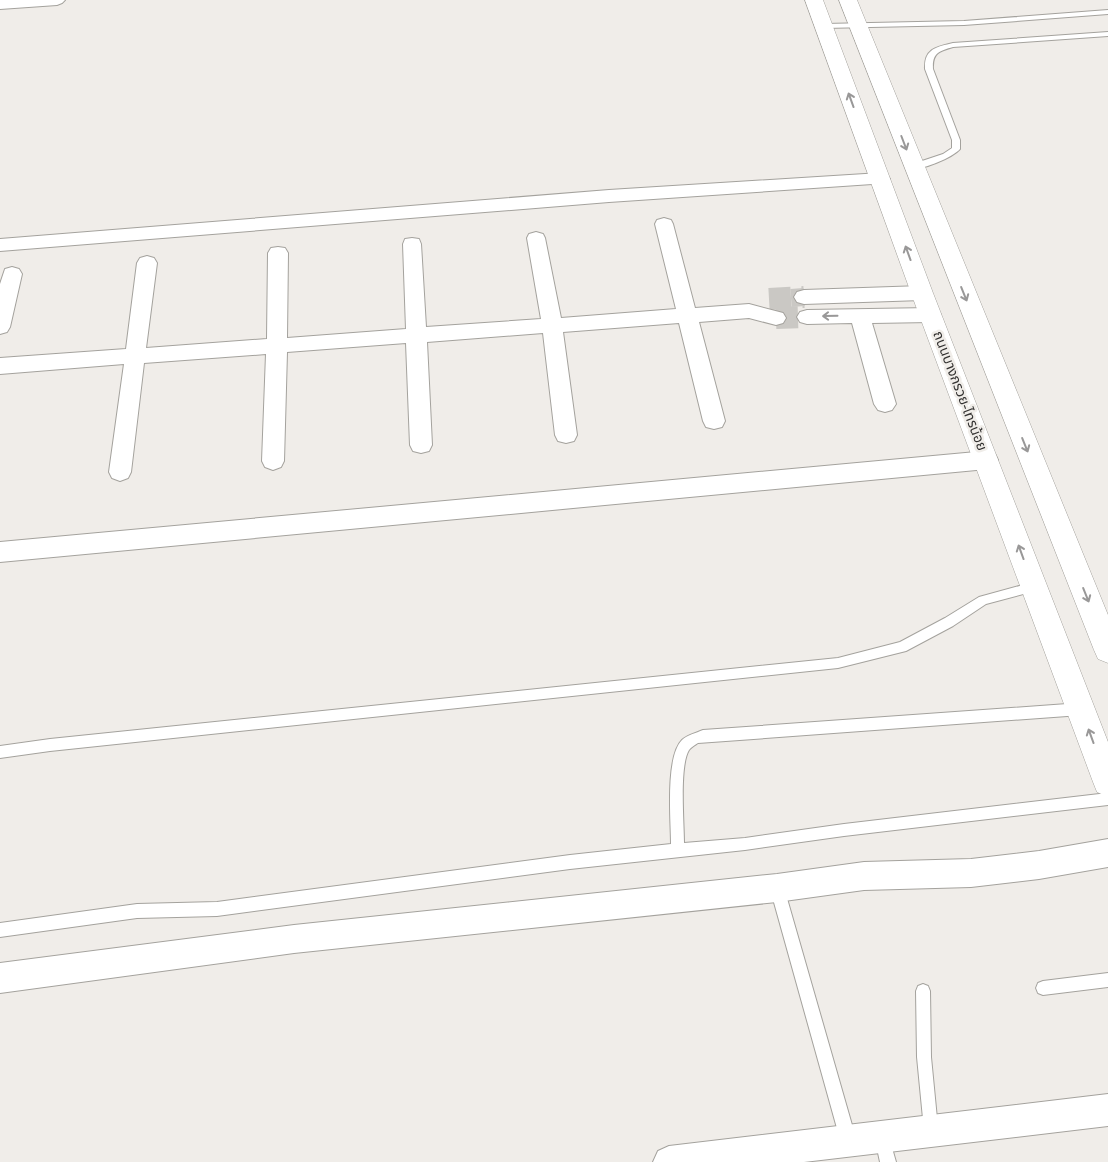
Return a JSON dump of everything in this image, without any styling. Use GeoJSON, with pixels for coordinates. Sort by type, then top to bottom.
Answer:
{"type":"FeatureCollection","features":[{"type":"Feature","properties":{"kind":"main road","name":"ถนนบางกรวย-ไทรน้อย"},"geometry":{"type":"LineString","coordinates":[[814,0],[922,292],[1108,782]]}},
{"type":"Feature","properties":{"kind":"main road"},"geometry":{"type":"LineString","coordinates":[[848,0],[913,167],[1108,650]]}},
{"type":"Feature","properties":{"kind":"street"},"geometry":{"type":"LineString","coordinates":[[0,4],[57,0]]}},
{"type":"Feature","properties":{"kind":"street"},"geometry":{"type":"LineString","coordinates":[[0,245],[618,195],[881,179]]}},
{"type":"Feature","properties":{"kind":"street"},"geometry":{"type":"LineString","coordinates":[[664,224],[714,421]]}},
{"type":"Feature","properties":{"kind":"street"},"geometry":{"type":"LineString","coordinates":[[536,238],[552,325],[566,435]]}},
{"type":"Feature","properties":{"kind":"street"},"geometry":{"type":"LineString","coordinates":[[412,244],[421,445]]}},
{"type":"Feature","properties":{"kind":"street"},"geometry":{"type":"LineString","coordinates":[[273,461],[278,253]]}},
{"type":"Feature","properties":{"kind":"street"},"geometry":{"type":"LineString","coordinates":[[120,472],[147,262]]}},
{"type":"Feature","properties":{"kind":"street"},"geometry":{"type":"LineString","coordinates":[[0,327],[12,274]]}},
{"type":"Feature","properties":{"kind":"street"},"geometry":{"type":"LineString","coordinates":[[804,296],[922,292]]}},
{"type":"Feature","properties":{"kind":"street"},"geometry":{"type":"LineString","coordinates":[[749,311],[769,299]]}},
{"type":"Feature","properties":{"kind":"street"},"geometry":{"type":"LineString","coordinates":[[0,366],[749,311],[776,318]]}},
{"type":"Feature","properties":{"kind":"street"},"geometry":{"type":"LineString","coordinates":[[807,317],[931,315]]}},
{"type":"Feature","properties":{"kind":"street"},"geometry":{"type":"LineString","coordinates":[[860,316],[885,404]]}},
{"type":"Feature","properties":{"kind":"street"},"geometry":{"type":"LineString","coordinates":[[0,552],[987,460]]}},
{"type":"Feature","properties":{"kind":"street"},"geometry":{"type":"LineString","coordinates":[[0,978],[294,940],[777,888],[864,876],[971,873],[1039,865],[1108,853]]}},
{"type":"Feature","properties":{"kind":"street"},"geometry":{"type":"LineString","coordinates":[[668,1162],[849,1141],[885,1150],[931,1131],[1108,1110]]}},
{"type":"Feature","properties":{"kind":"lane"},"geometry":{"type":"LineString","coordinates":[[824,26],[964,23],[1108,12]]}},
{"type":"Feature","properties":{"kind":"lane"},"geometry":{"type":"LineString","coordinates":[[913,167],[946,156],[956,149],[956,140],[929,70],[928,59],[930,53],[953,45],[1108,34]]}},
{"type":"Feature","properties":{"kind":"lane"},"geometry":{"type":"LineString","coordinates":[[0,752],[50,745],[838,663],[902,648],[949,622],[983,600],[1034,587]]}},
{"type":"Feature","properties":{"kind":"lane"},"geometry":{"type":"LineString","coordinates":[[678,850],[678,768],[682,751],[690,740],[704,736],[1081,708]]}},
{"type":"Feature","properties":{"kind":"lane"},"geometry":{"type":"LineString","coordinates":[[0,930],[137,911],[216,909],[570,862],[744,844],[844,830],[1108,799]]}},
{"type":"Feature","properties":{"kind":"lane"},"geometry":{"type":"LineString","coordinates":[[777,888],[849,1141]]}},
{"type":"Feature","properties":{"kind":"lane"},"geometry":{"type":"LineString","coordinates":[[1043,988],[1108,980]]}},
{"type":"Feature","properties":{"kind":"lane"},"geometry":{"type":"LineString","coordinates":[[923,991],[924,1057],[931,1131]]}},
{"type":"Feature","properties":{"kind":"tunnel"},"geometry":{"type":"LineString","coordinates":[[769,299],[804,297],[791,298]]}},
{"type":"Feature","properties":{"kind":"tunnel"},"geometry":{"type":"LineString","coordinates":[[776,318],[807,317]]}}]}
